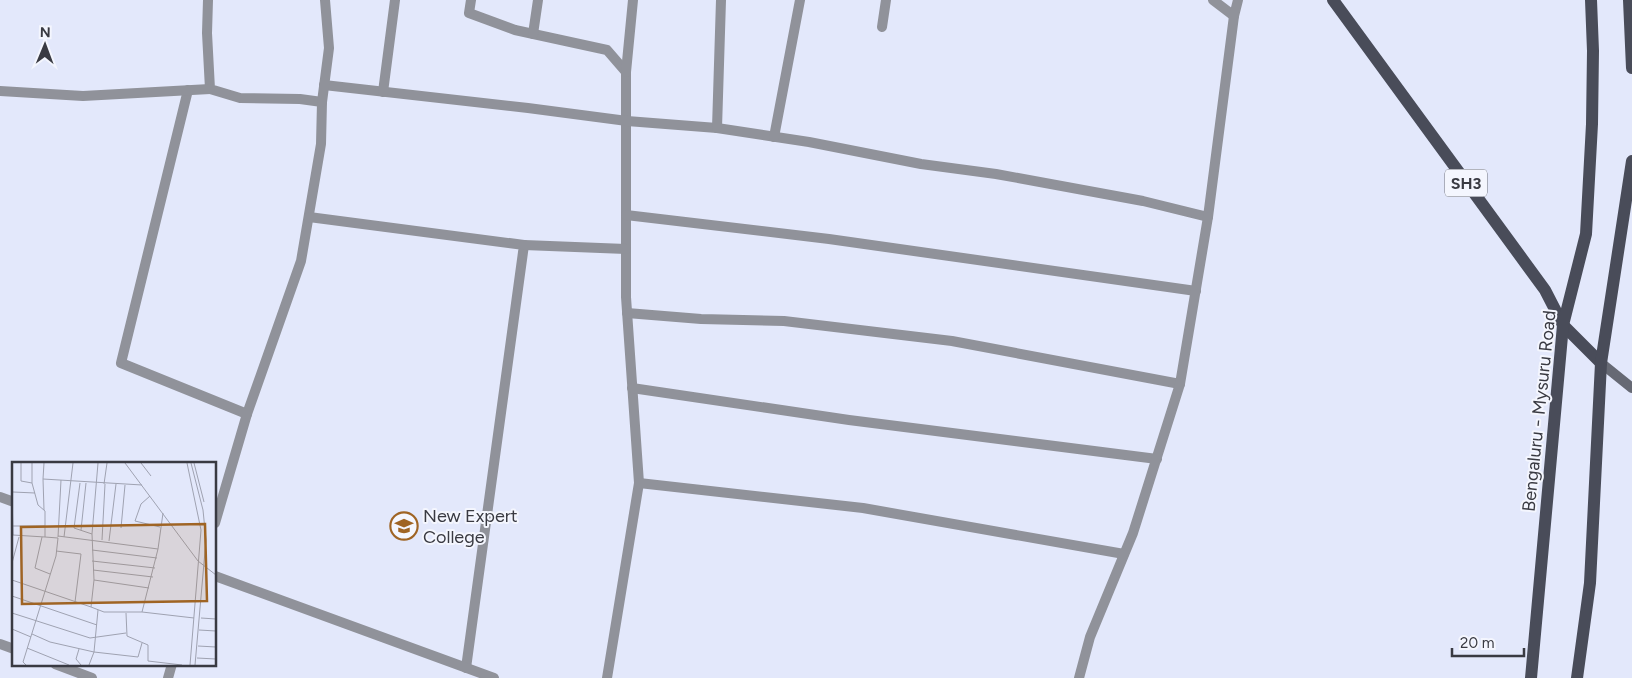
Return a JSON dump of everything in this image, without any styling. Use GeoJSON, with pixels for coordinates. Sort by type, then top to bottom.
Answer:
{"type":"FeatureCollection","features":[{"type":"Feature","properties":{"kind":"main road","name":"SH3"},"geometry":{"type":"LineString","coordinates":[[1333,0],[1545,290],[1563,325],[1600,363]]}},
{"type":"Feature","properties":{"kind":"main road","name":"Bengaluru - Mysuru Road"},"geometry":{"type":"LineString","coordinates":[[1531,678],[1563,325],[1586,234],[1594,51],[1591,0]]}},
{"type":"Feature","properties":{"kind":"main road"},"geometry":{"type":"LineString","coordinates":[[1629,0],[1632,68]]}},
{"type":"Feature","properties":{"kind":"main road"},"geometry":{"type":"LineString","coordinates":[[1577,678],[1590,583],[1600,363],[1632,161]]}},
{"type":"Feature","properties":{"kind":"main road"},"geometry":{"type":"LineString","coordinates":[[1600,363],[1632,388]]}},
{"type":"Feature","properties":{"kind":"street"},"geometry":{"type":"LineString","coordinates":[[208,0],[207,33],[210,89]]}},
{"type":"Feature","properties":{"kind":"street"},"geometry":{"type":"LineString","coordinates":[[216,520],[247,414],[301,261],[321,144],[322,102],[328,48],[325,0]]}},
{"type":"Feature","properties":{"kind":"street"},"geometry":{"type":"LineString","coordinates":[[383,92],[395,0]]}},
{"type":"Feature","properties":{"kind":"street"},"geometry":{"type":"LineString","coordinates":[[471,0],[469,13],[515,30],[607,50],[626,72]]}},
{"type":"Feature","properties":{"kind":"street"},"geometry":{"type":"LineString","coordinates":[[533,34],[538,0]]}},
{"type":"Feature","properties":{"kind":"street"},"geometry":{"type":"LineString","coordinates":[[607,678],[639,483],[627,313],[626,249],[626,72],[633,0]]}},
{"type":"Feature","properties":{"kind":"street"},"geometry":{"type":"LineString","coordinates":[[717,128],[721,0]]}},
{"type":"Feature","properties":{"kind":"street"},"geometry":{"type":"LineString","coordinates":[[774,137],[800,0]]}},
{"type":"Feature","properties":{"kind":"street"},"geometry":{"type":"LineString","coordinates":[[882,27],[886,0]]}},
{"type":"Feature","properties":{"kind":"street"},"geometry":{"type":"LineString","coordinates":[[1213,0],[1234,16]]}},
{"type":"Feature","properties":{"kind":"street"},"geometry":{"type":"LineString","coordinates":[[1079,678],[1090,638],[1133,533],[1180,384],[1208,217],[1234,16],[1238,0]]}},
{"type":"Feature","properties":{"kind":"street"},"geometry":{"type":"LineString","coordinates":[[324,85],[627,121],[717,128],[921,164],[996,174],[1144,202],[1208,217]]}},
{"type":"Feature","properties":{"kind":"street"},"geometry":{"type":"LineString","coordinates":[[0,91],[83,96],[210,89],[240,98],[300,99],[322,102]]}},
{"type":"Feature","properties":{"kind":"street"},"geometry":{"type":"LineString","coordinates":[[188,90],[120,363],[247,414]]}},
{"type":"Feature","properties":{"kind":"street"},"geometry":{"type":"LineString","coordinates":[[626,215],[829,240],[1196,291]]}},
{"type":"Feature","properties":{"kind":"street"},"geometry":{"type":"LineString","coordinates":[[309,217],[524,245],[626,249]]}},
{"type":"Feature","properties":{"kind":"street"},"geometry":{"type":"LineString","coordinates":[[466,668],[524,245]]}},
{"type":"Feature","properties":{"kind":"street"},"geometry":{"type":"LineString","coordinates":[[627,313],[702,320],[784,321],[952,341],[1180,384]]}},
{"type":"Feature","properties":{"kind":"street"},"geometry":{"type":"LineString","coordinates":[[632,388],[849,420],[1157,459]]}},
{"type":"Feature","properties":{"kind":"street"},"geometry":{"type":"LineString","coordinates":[[639,483],[863,508],[1124,554]]}},
{"type":"Feature","properties":{"kind":"street"},"geometry":{"type":"LineString","coordinates":[[0,497],[12,501]]}},
{"type":"Feature","properties":{"kind":"street"},"geometry":{"type":"LineString","coordinates":[[216,576],[494,678]]}},
{"type":"Feature","properties":{"kind":"street"},"geometry":{"type":"LineString","coordinates":[[0,644],[12,648]]}},
{"type":"Feature","properties":{"kind":"street"},"geometry":{"type":"LineString","coordinates":[[60,666],[92,678]]}},
{"type":"Feature","properties":{"kind":"place","name":"New Expert College"},"geometry":{"type":"Point","coordinates":[404,526]}}]}
